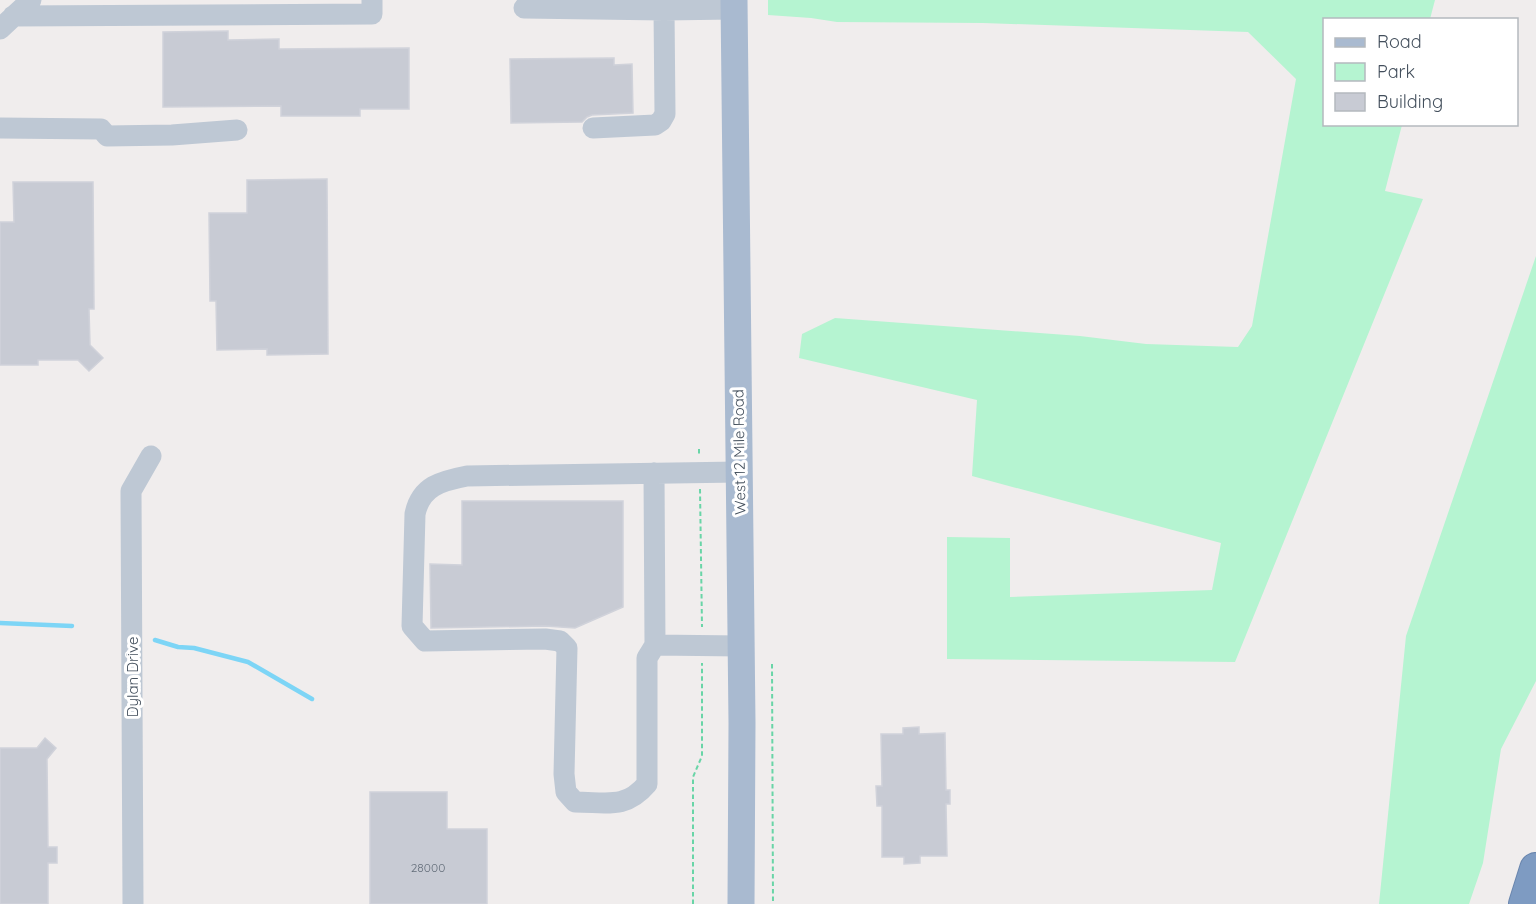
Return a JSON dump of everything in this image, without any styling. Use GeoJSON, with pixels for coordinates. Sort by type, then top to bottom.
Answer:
{"type":"FeatureCollection","features":[{"type":"Feature","properties":{"kind":"highway"},"geometry":{"type":"LineString","coordinates":[[1525,904],[1536,869]]}},
{"type":"Feature","properties":{"kind":"main road","name":"West 12 Mile Road"},"geometry":{"type":"LineString","coordinates":[[734,4],[741,646],[741,904]]}},
{"type":"Feature","properties":{"kind":"street"},"geometry":{"type":"LineString","coordinates":[[7,23],[31,0]]}},
{"type":"Feature","properties":{"kind":"street"},"geometry":{"type":"LineString","coordinates":[[7,23],[372,14],[372,0]]}},
{"type":"Feature","properties":{"kind":"street"},"geometry":{"type":"LineString","coordinates":[[525,8],[734,4]]}},
{"type":"Feature","properties":{"kind":"street"},"geometry":{"type":"LineString","coordinates":[[593,128],[655,125],[665,114],[661,5]]}},
{"type":"Feature","properties":{"kind":"street"},"geometry":{"type":"LineString","coordinates":[[0,128],[101,129],[107,136],[172,135],[237,130]]}},
{"type":"Feature","properties":{"kind":"street","name":"Dylan Drive"},"geometry":{"type":"LineString","coordinates":[[133,904],[131,491],[151,456]]}},
{"type":"Feature","properties":{"kind":"street"},"geometry":{"type":"LineString","coordinates":[[654,473],[655,645],[647,658],[647,784],[637,796],[623,803],[575,802],[566,792],[564,774],[567,648],[560,641],[545,639],[425,641],[412,626],[417,502],[428,489],[447,480],[467,476],[700,472],[739,472]]}},
{"type":"Feature","properties":{"kind":"street"},"geometry":{"type":"LineString","coordinates":[[655,645],[741,646]]}},
{"type":"Feature","properties":{"kind":"path"},"geometry":{"type":"LineString","coordinates":[[693,904],[693,777],[702,756],[699,448]]}},
{"type":"Feature","properties":{"kind":"path"},"geometry":{"type":"LineString","coordinates":[[772,664],[773,904]]}},
{"type":"Feature","properties":{"kind":"green space"},"geometry":{"type":"Polygon","coordinates":[[[768,0],[1435,0],[1430,18],[1323,18],[1323,126],[1402,126],[1385,191],[1423,199],[1235,662],[947,659],[947,537],[1010,538],[1010,597],[1212,590],[1221,543],[972,476],[977,400],[799,358],[802,334],[835,318],[1080,336],[1146,344],[1238,347],[1252,326],[1296,79],[1248,32],[983,23],[837,22],[768,15],[768,0]]]}},
{"type":"Feature","properties":{"kind":"green space"},"geometry":{"type":"Polygon","coordinates":[[[1536,256],[1536,681],[1501,749],[1483,863],[1469,904],[1379,904],[1406,636],[1536,256]]]}},
{"type":"Feature","properties":{"kind":"building"},"geometry":{"type":"Polygon","coordinates":[[[228,31],[228,40],[279,39],[279,49],[409,48],[409,109],[360,109],[360,116],[281,116],[281,106],[163,107],[163,32],[228,31]]]}},
{"type":"Feature","properties":{"kind":"building"},"geometry":{"type":"Polygon","coordinates":[[[614,58],[614,65],[632,64],[633,113],[592,115],[582,122],[511,123],[510,59],[614,58]]]}},
{"type":"Feature","properties":{"kind":"building"},"geometry":{"type":"Polygon","coordinates":[[[327,179],[328,354],[267,355],[267,349],[217,350],[216,301],[210,301],[209,213],[247,213],[247,180],[327,179]]]}},
{"type":"Feature","properties":{"kind":"building"},"geometry":{"type":"Polygon","coordinates":[[[13,182],[93,182],[94,309],[89,309],[90,345],[103,358],[89,371],[78,360],[38,360],[38,365],[0,365],[0,222],[14,222],[13,182]]]}},
{"type":"Feature","properties":{"kind":"building"},"geometry":{"type":"Polygon","coordinates":[[[462,501],[623,501],[623,607],[575,628],[545,626],[431,628],[430,564],[462,565],[462,501]]]}},
{"type":"Feature","properties":{"kind":"building"},"geometry":{"type":"Polygon","coordinates":[[[919,727],[919,734],[945,733],[946,790],[950,790],[950,804],[946,804],[947,856],[920,856],[920,863],[904,864],[904,857],[882,857],[882,806],[877,806],[876,786],[882,786],[881,734],[903,734],[903,728],[919,727]]]}},
{"type":"Feature","properties":{"kind":"building"},"geometry":{"type":"Polygon","coordinates":[[[45,738],[56,748],[47,759],[48,847],[57,847],[57,863],[48,863],[48,904],[0,904],[0,748],[37,748],[45,738]]]}},
{"type":"Feature","properties":{"kind":"building"},"geometry":{"type":"Polygon","coordinates":[[[370,792],[447,792],[447,829],[487,829],[487,904],[370,904],[370,792]]]}},
{"type":"Feature","properties":{"kind":"waterway"},"geometry":{"type":"LineString","coordinates":[[0,623],[72,626]]}},
{"type":"Feature","properties":{"kind":"waterway"},"geometry":{"type":"LineString","coordinates":[[155,640],[248,662],[312,699]]}}]}
